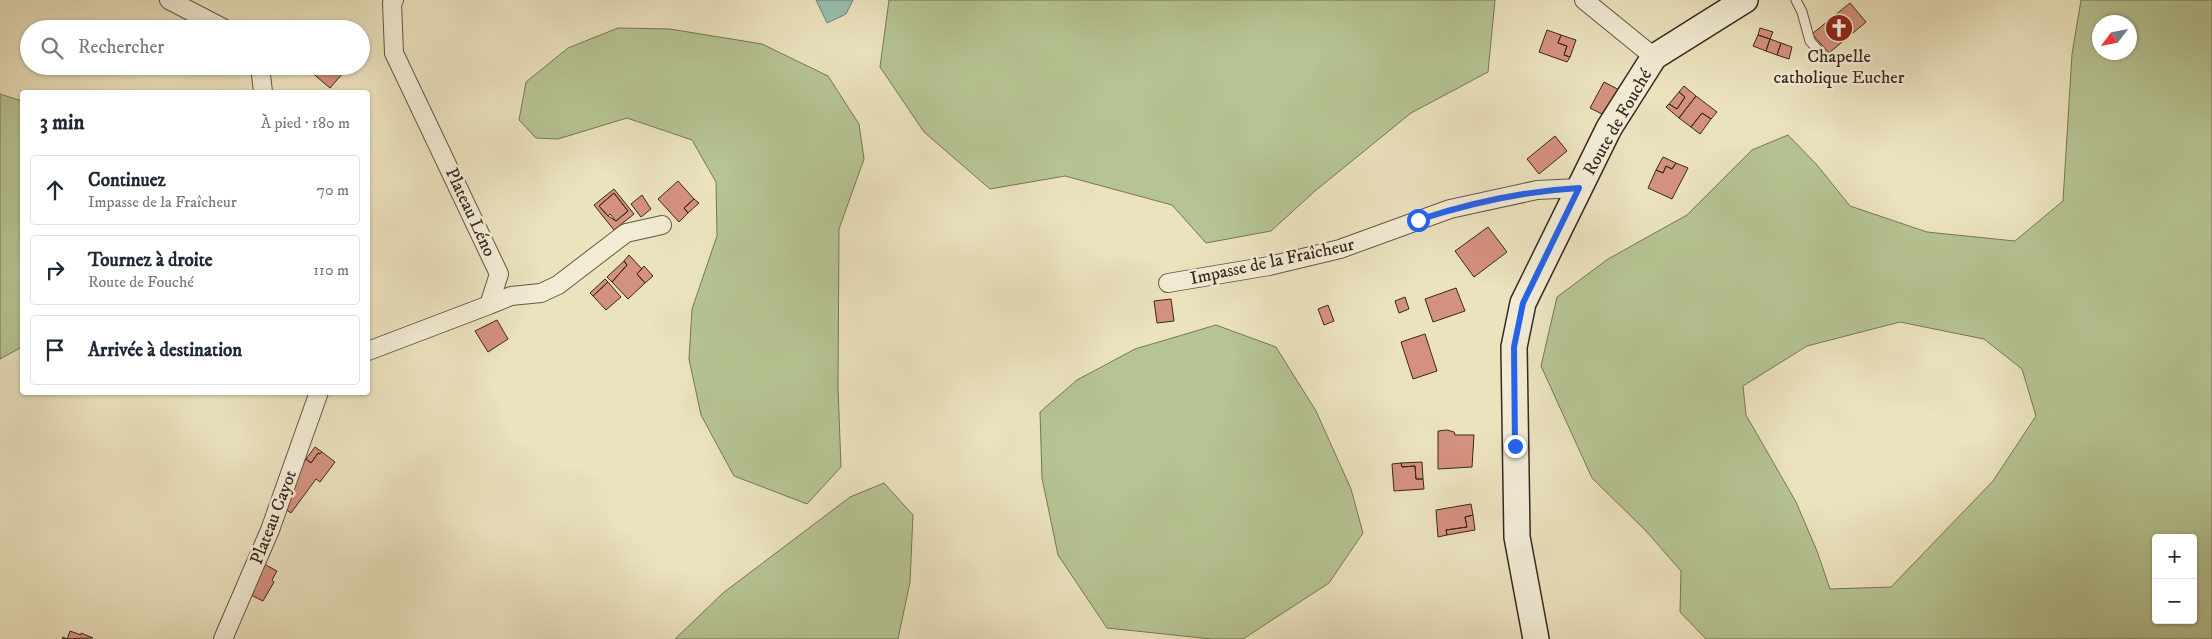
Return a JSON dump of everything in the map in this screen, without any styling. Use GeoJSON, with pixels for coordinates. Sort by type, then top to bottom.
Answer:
{"type":"FeatureCollection","features":[{"type":"Feature","properties":{"kind":"main road","name":"Route de Fouché"},"geometry":{"type":"LineString","coordinates":[[1536,639],[1517,537],[1514,347],[1523,303],[1609,128],[1654,57],[1745,0]]}},
{"type":"Feature","properties":{"kind":"street"},"geometry":{"type":"LineString","coordinates":[[169,0],[208,20]]}},
{"type":"Feature","properties":{"kind":"street","name":"Plateau Léno"},"geometry":{"type":"LineString","coordinates":[[394,0],[392,3],[394,53],[499,274],[489,305]]}},
{"type":"Feature","properties":{"kind":"street"},"geometry":{"type":"LineString","coordinates":[[1584,0],[1654,57]]}},
{"type":"Feature","properties":{"kind":"street"},"geometry":{"type":"LineString","coordinates":[[261,75],[263,90]]}},
{"type":"Feature","properties":{"kind":"street","name":"Impasse de la Fraîcheur"},"geometry":{"type":"LineString","coordinates":[[1168,283],[1269,266],[1340,249],[1450,209],[1537,190],[1579,188]]}},
{"type":"Feature","properties":{"kind":"street"},"geometry":{"type":"LineString","coordinates":[[370,350],[511,296],[541,293],[558,285],[626,232],[662,224]]}},
{"type":"Feature","properties":{"kind":"street","name":"Plateau Cayot"},"geometry":{"type":"LineString","coordinates":[[223,639],[270,530],[318,395]]}},
{"type":"Feature","properties":{"kind":"lane"},"geometry":{"type":"LineString","coordinates":[[1796,0],[1802,12],[1810,41],[1823,56]]}},
{"type":"Feature","properties":{"kind":"shaded area"},"geometry":{"type":"Polygon","coordinates":[[[816,0],[853,0],[846,14],[827,23],[816,0]]]}},
{"type":"Feature","properties":{"kind":"shaded area"},"geometry":{"type":"Polygon","coordinates":[[[889,0],[1495,0],[1488,72],[1411,113],[1315,191],[1271,231],[1206,243],[1172,205],[1065,176],[990,189],[924,132],[880,67],[889,0]]]}},
{"type":"Feature","properties":{"kind":"shaded area"},"geometry":{"type":"Polygon","coordinates":[[[2081,0],[2212,0],[2212,639],[1706,639],[1680,612],[1681,571],[1646,531],[1592,478],[1541,366],[1557,297],[1608,259],[1687,215],[1752,150],[1788,135],[1817,165],[1850,206],[1927,232],[2015,241],[2063,201],[2072,54],[2081,0]],[[1900,322],[1807,346],[1743,386],[1746,415],[1796,502],[1817,551],[1830,589],[1891,587],[1993,481],[2036,416],[2022,369],[1984,339],[1900,322]]]}},
{"type":"Feature","properties":{"kind":"shaded area"},"geometry":{"type":"Polygon","coordinates":[[[618,28],[670,29],[762,44],[828,76],[859,124],[864,159],[839,229],[838,387],[841,467],[807,504],[734,476],[701,415],[689,359],[692,309],[717,236],[716,182],[692,140],[627,118],[558,139],[536,138],[519,120],[526,82],[568,48],[618,28]]]}},
{"type":"Feature","properties":{"kind":"shaded area"},"geometry":{"type":"Polygon","coordinates":[[[0,94],[20,100],[20,348],[0,359],[0,94]]]}},
{"type":"Feature","properties":{"kind":"shaded area"},"geometry":{"type":"Polygon","coordinates":[[[1216,325],[1276,347],[1316,411],[1351,489],[1363,533],[1329,583],[1243,639],[1212,639],[1107,628],[1058,555],[1042,478],[1040,412],[1077,380],[1135,349],[1216,325]]]}},
{"type":"Feature","properties":{"kind":"shaded area"},"geometry":{"type":"Polygon","coordinates":[[[884,483],[913,515],[910,582],[898,639],[675,639],[723,593],[850,497],[884,483]]]}},
{"type":"Feature","properties":{"kind":"building","name":"Chapelle catholique Eucher"},"geometry":{"type":"Polygon","coordinates":[[[1850,3],[1866,22],[1829,53],[1812,34],[1850,3]]]}},
{"type":"Feature","properties":{"kind":"building"},"geometry":{"type":"Polygon","coordinates":[[[1760,28],[1773,32],[1770,39],[1758,35],[1760,28]]]}},
{"type":"Feature","properties":{"kind":"building"},"geometry":{"type":"Polygon","coordinates":[[[1547,30],[1561,35],[1558,43],[1567,46],[1564,55],[1570,57],[1567,62],[1539,52],[1547,30]]]}},
{"type":"Feature","properties":{"kind":"building"},"geometry":{"type":"Polygon","coordinates":[[[1561,35],[1576,40],[1570,57],[1564,55],[1567,46],[1558,43],[1561,35]]]}},
{"type":"Feature","properties":{"kind":"building"},"geometry":{"type":"Polygon","coordinates":[[[1758,35],[1770,39],[1766,51],[1753,46],[1758,35]]]}},
{"type":"Feature","properties":{"kind":"building"},"geometry":{"type":"Polygon","coordinates":[[[1770,39],[1781,43],[1777,55],[1766,51],[1770,39]]]}},
{"type":"Feature","properties":{"kind":"building"},"geometry":{"type":"Polygon","coordinates":[[[1781,43],[1792,47],[1789,59],[1777,55],[1781,43]]]}},
{"type":"Feature","properties":{"kind":"building"},"geometry":{"type":"Polygon","coordinates":[[[315,75],[341,75],[330,88],[315,75]]]}},
{"type":"Feature","properties":{"kind":"building"},"geometry":{"type":"Polygon","coordinates":[[[1604,82],[1627,94],[1614,120],[1590,108],[1604,82]]]}},
{"type":"Feature","properties":{"kind":"building"},"geometry":{"type":"Polygon","coordinates":[[[1684,86],[1696,96],[1679,118],[1666,107],[1669,104],[1677,109],[1685,97],[1679,92],[1684,86]]]}},
{"type":"Feature","properties":{"kind":"building"},"geometry":{"type":"Polygon","coordinates":[[[1679,92],[1685,97],[1677,109],[1669,104],[1679,92]]]}},
{"type":"Feature","properties":{"kind":"building"},"geometry":{"type":"Polygon","coordinates":[[[1696,96],[1717,112],[1711,119],[1702,113],[1691,127],[1679,118],[1696,96]]]}},
{"type":"Feature","properties":{"kind":"building"},"geometry":{"type":"Polygon","coordinates":[[[1702,113],[1711,119],[1700,134],[1691,127],[1702,113]]]}},
{"type":"Feature","properties":{"kind":"building"},"geometry":{"type":"Polygon","coordinates":[[[1555,136],[1567,151],[1539,174],[1527,159],[1555,136]]]}},
{"type":"Feature","properties":{"kind":"building"},"geometry":{"type":"Polygon","coordinates":[[[1663,157],[1676,163],[1672,169],[1666,166],[1663,173],[1656,170],[1663,157]]]}},
{"type":"Feature","properties":{"kind":"building"},"geometry":{"type":"Polygon","coordinates":[[[1676,163],[1688,168],[1672,199],[1648,188],[1656,170],[1663,173],[1666,166],[1672,169],[1676,163]]]}},
{"type":"Feature","properties":{"kind":"building"},"geometry":{"type":"Polygon","coordinates":[[[678,181],[694,199],[684,208],[688,213],[679,222],[658,199],[678,181]]]}},
{"type":"Feature","properties":{"kind":"building"},"geometry":{"type":"Polygon","coordinates":[[[614,189],[634,214],[614,230],[594,205],[614,189]],[[614,193],[599,206],[608,216],[616,221],[628,211],[614,193]]]}},
{"type":"Feature","properties":{"kind":"building"},"geometry":{"type":"Polygon","coordinates":[[[614,193],[628,211],[616,221],[610,214],[608,216],[599,206],[614,193]]]}},
{"type":"Feature","properties":{"kind":"building"},"geometry":{"type":"Polygon","coordinates":[[[642,195],[651,209],[641,217],[631,204],[642,195]]]}},
{"type":"Feature","properties":{"kind":"building"},"geometry":{"type":"Polygon","coordinates":[[[694,199],[699,203],[688,213],[684,208],[694,199]]]}},
{"type":"Feature","properties":{"kind":"building"},"geometry":{"type":"Polygon","coordinates":[[[1488,227],[1507,252],[1474,277],[1455,251],[1488,227]]]}},
{"type":"Feature","properties":{"kind":"building"},"geometry":{"type":"Polygon","coordinates":[[[629,255],[642,269],[637,274],[645,283],[628,299],[612,282],[627,265],[624,261],[629,255]]]}},
{"type":"Feature","properties":{"kind":"building"},"geometry":{"type":"Polygon","coordinates":[[[624,261],[627,265],[612,282],[607,277],[624,261]]]}},
{"type":"Feature","properties":{"kind":"building"},"geometry":{"type":"Polygon","coordinates":[[[644,266],[653,276],[645,283],[637,274],[644,266]]]}},
{"type":"Feature","properties":{"kind":"building"},"geometry":{"type":"Polygon","coordinates":[[[605,279],[608,282],[593,296],[590,293],[605,279]]]}},
{"type":"Feature","properties":{"kind":"building"},"geometry":{"type":"Polygon","coordinates":[[[608,282],[621,297],[606,310],[593,296],[608,282]]]}},
{"type":"Feature","properties":{"kind":"building"},"geometry":{"type":"Polygon","coordinates":[[[1456,288],[1465,311],[1433,322],[1425,299],[1456,288]]]}},
{"type":"Feature","properties":{"kind":"building"},"geometry":{"type":"Polygon","coordinates":[[[1405,297],[1409,309],[1399,313],[1395,301],[1405,297]]]}},
{"type":"Feature","properties":{"kind":"building"},"geometry":{"type":"Polygon","coordinates":[[[1171,299],[1174,321],[1157,323],[1154,301],[1171,299]]]}},
{"type":"Feature","properties":{"kind":"building"},"geometry":{"type":"Polygon","coordinates":[[[1328,305],[1334,321],[1324,325],[1318,309],[1328,305]]]}},
{"type":"Feature","properties":{"kind":"building"},"geometry":{"type":"Polygon","coordinates":[[[497,320],[508,339],[488,352],[475,331],[497,320]]]}},
{"type":"Feature","properties":{"kind":"building"},"geometry":{"type":"Polygon","coordinates":[[[1425,334],[1437,371],[1413,379],[1401,342],[1425,334]]]}},
{"type":"Feature","properties":{"kind":"building"},"geometry":{"type":"Polygon","coordinates":[[[1447,430],[1454,432],[1455,435],[1474,435],[1472,467],[1438,469],[1438,431],[1447,430]]]}},
{"type":"Feature","properties":{"kind":"building"},"geometry":{"type":"Polygon","coordinates":[[[315,447],[322,452],[318,453],[311,463],[306,459],[315,447]]]}},
{"type":"Feature","properties":{"kind":"building"},"geometry":{"type":"Polygon","coordinates":[[[322,452],[335,462],[320,482],[316,479],[291,513],[285,509],[289,503],[285,500],[285,492],[302,469],[300,468],[306,459],[311,463],[318,453],[322,452]]]}},
{"type":"Feature","properties":{"kind":"building"},"geometry":{"type":"Polygon","coordinates":[[[1422,462],[1423,479],[1416,479],[1415,466],[1402,467],[1401,463],[1422,462]]]}},
{"type":"Feature","properties":{"kind":"building"},"geometry":{"type":"Polygon","coordinates":[[[1401,463],[1402,467],[1415,466],[1416,479],[1423,479],[1424,489],[1394,491],[1392,464],[1401,463]]]}},
{"type":"Feature","properties":{"kind":"building"},"geometry":{"type":"Polygon","coordinates":[[[1471,504],[1473,515],[1465,517],[1467,527],[1446,530],[1447,535],[1438,537],[1436,510],[1471,504]]]}},
{"type":"Feature","properties":{"kind":"building"},"geometry":{"type":"Polygon","coordinates":[[[1473,515],[1475,530],[1447,535],[1446,530],[1467,527],[1465,517],[1473,515]]]}},
{"type":"Feature","properties":{"kind":"building"},"geometry":{"type":"Polygon","coordinates":[[[264,564],[277,571],[272,580],[274,582],[263,601],[251,595],[264,564]]]}},
{"type":"Feature","properties":{"kind":"building"},"geometry":{"type":"Polygon","coordinates":[[[70,631],[93,638],[67,639],[70,631]]]}},
{"type":"Feature","properties":{"kind":"place","name":"Chapelle catholique Eucher"},"geometry":{"type":"Point","coordinates":[1839,28]}},
{"type":"Feature","properties":{"kind":"route"},"geometry":{"type":"LineString","coordinates":[[1418,220],[1450,209],[1537,190],[1579,188],[1523,303],[1514,347],[1515,446]]}}]}
